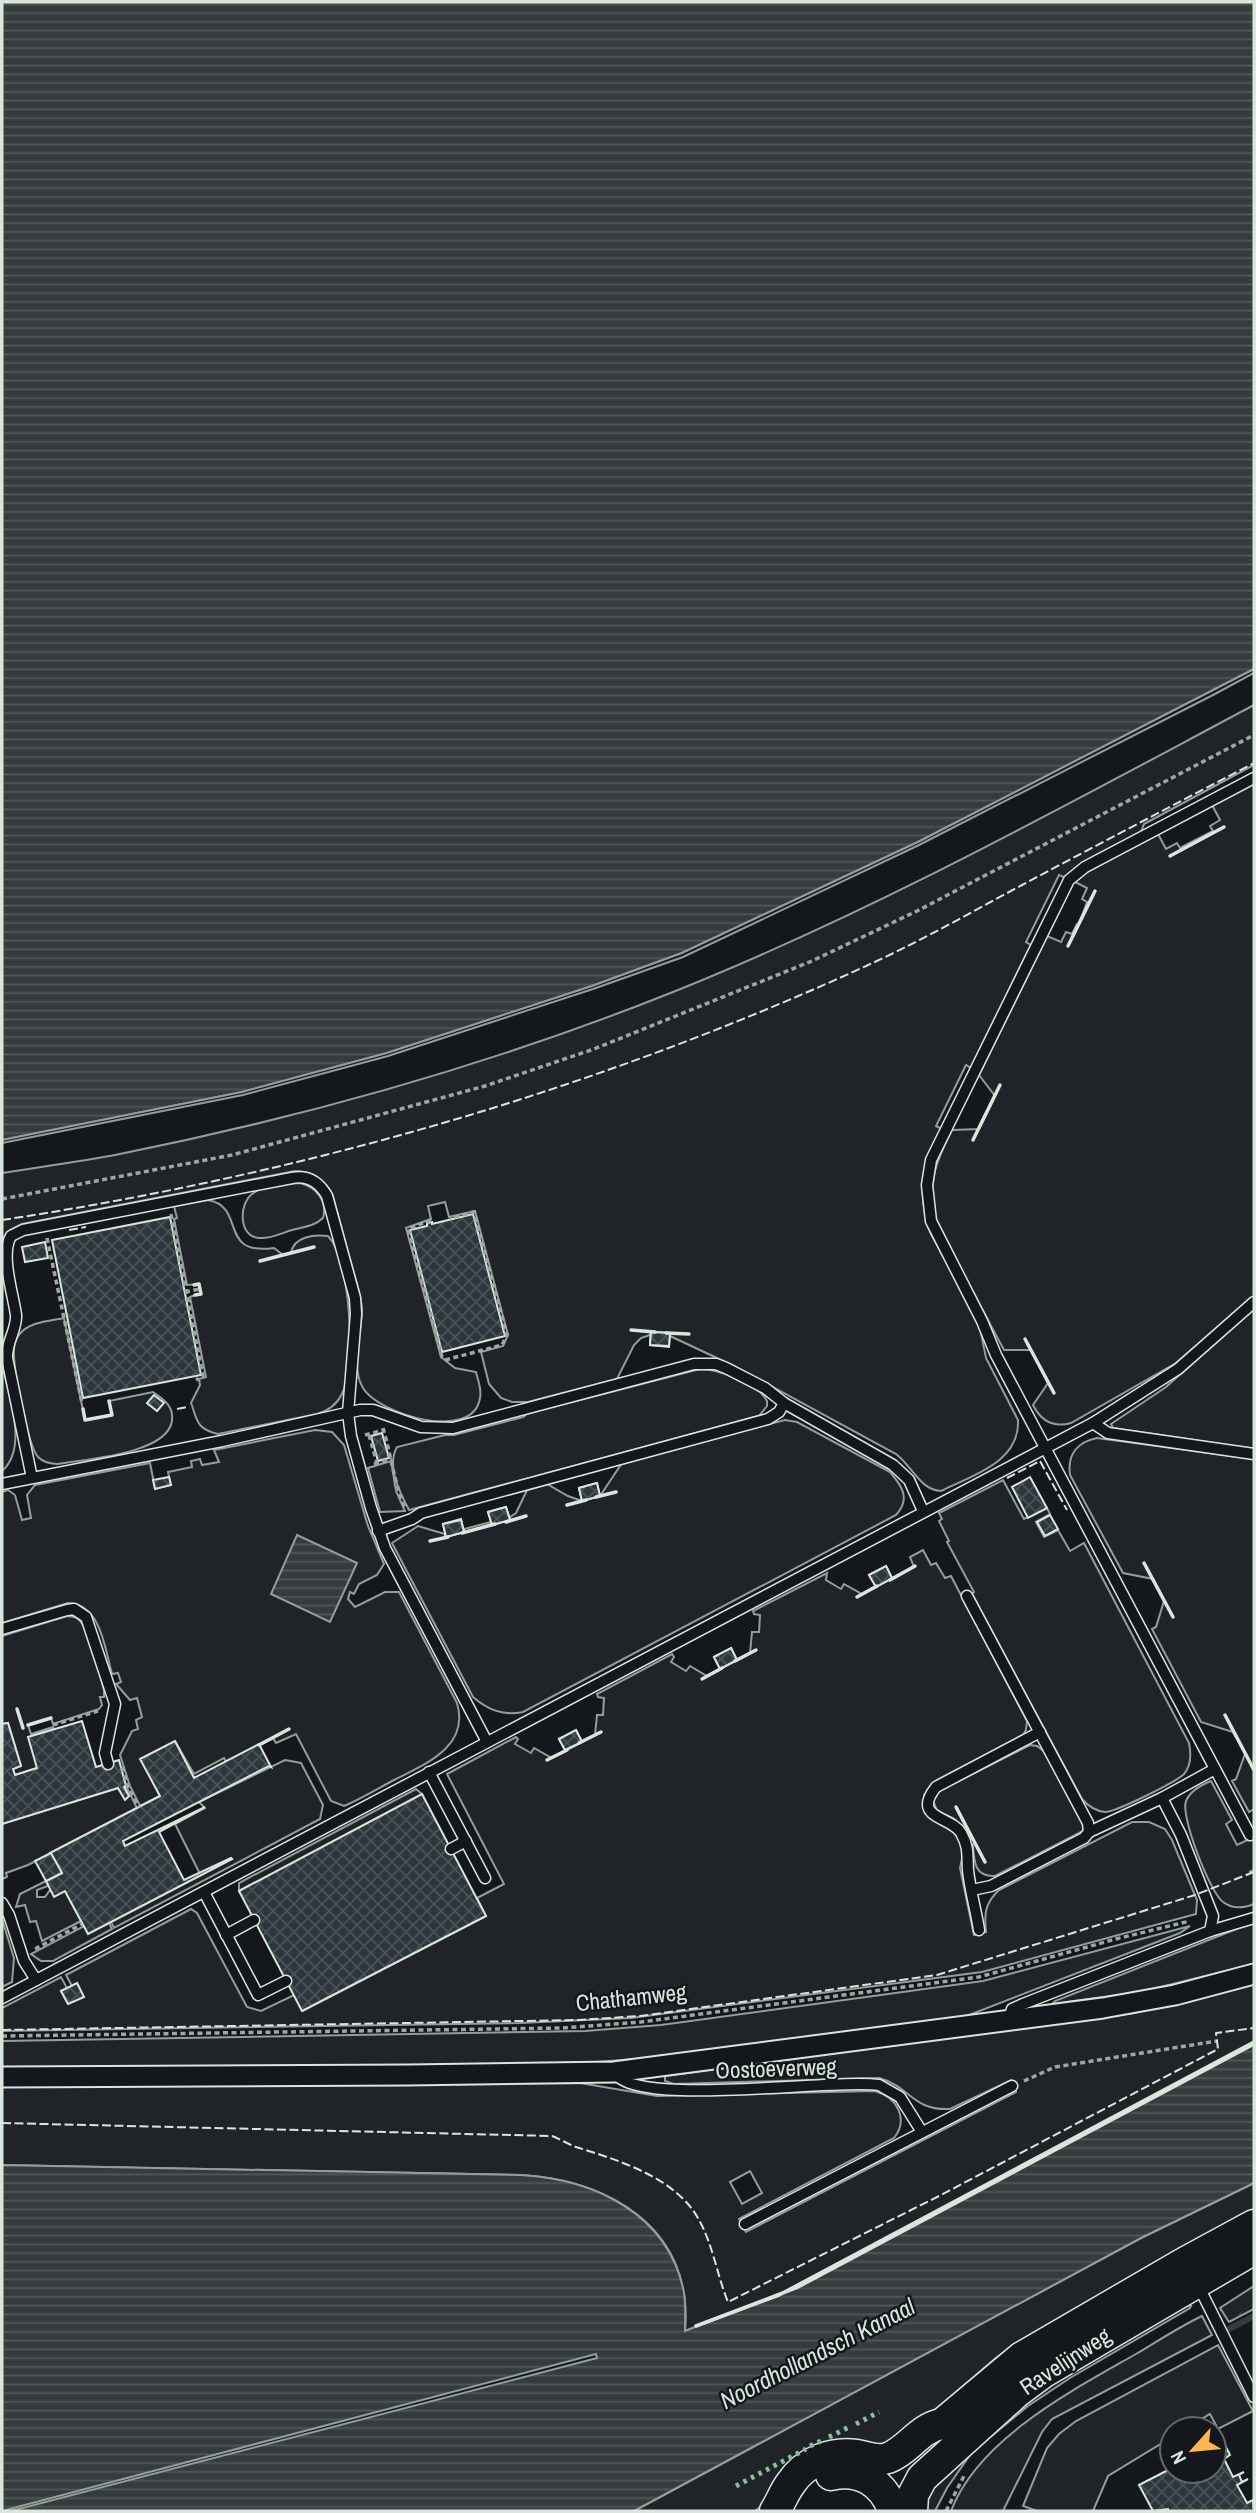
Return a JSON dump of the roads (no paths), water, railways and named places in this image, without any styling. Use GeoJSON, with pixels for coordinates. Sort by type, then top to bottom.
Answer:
{"type":"FeatureCollection","features":[{"type":"Feature","properties":{"kind":"main road","name":"Ravelijnweg"},"geometry":{"type":"LineString","coordinates":[[775,2511],[791,2482],[813,2463],[845,2454],[877,2460],[894,2455],[930,2426],[942,2424],[1022,2357],[1254,2225]]}},
{"type":"Feature","properties":{"kind":"main road","name":"Ravelijnweg"},"geometry":{"type":"LineString","coordinates":[[906,2511],[922,2477],[1017,2392],[1055,2365],[1254,2249]]}},
{"type":"Feature","properties":{"kind":"main road","name":"Ravelijnweg"},"geometry":{"type":"LineString","coordinates":[[798,2511],[807,2491],[823,2478],[846,2473],[866,2478],[885,2476],[898,2470],[939,2436],[942,2424]]}},
{"type":"Feature","properties":{"kind":"main road"},"geometry":{"type":"LineString","coordinates":[[866,2478],[906,2511]]}},
{"type":"Feature","properties":{"kind":"street"},"geometry":{"type":"LineString","coordinates":[[2,2077],[614,2072],[1126,2004],[1175,1995],[1254,1974]]}},
{"type":"Feature","properties":{"kind":"lane"},"geometry":{"type":"LineString","coordinates":[[1250,1835],[996,1355],[982,1321],[935,1234],[927,1196],[931,1160],[1069,880],[1085,867],[1254,778]]}},
{"type":"Feature","properties":{"kind":"lane"},"geometry":{"type":"LineString","coordinates":[[32,1478],[7,1357],[7,1345],[16,1319],[4,1252],[7,1241],[17,1232],[44,1226],[299,1177],[312,1180],[327,1196],[356,1305],[348,1413],[353,1445],[378,1531],[487,1742]]}},
{"type":"Feature","properties":{"kind":"lane"},"geometry":{"type":"LineString","coordinates":[[2,1998],[1093,1423],[1178,1369],[1254,1302]]}},
{"type":"Feature","properties":{"kind":"lane"},"geometry":{"type":"LineString","coordinates":[[2,1484],[222,1441],[360,1410],[379,1412],[421,1427],[453,1428],[704,1363],[726,1368],[765,1388],[784,1403],[894,1465],[909,1480],[923,1511]]}},
{"type":"Feature","properties":{"kind":"lane"},"geometry":{"type":"LineString","coordinates":[[378,1531],[421,1513],[768,1419],[779,1412],[784,1403]]}},
{"type":"Feature","properties":{"kind":"lane"},"geometry":{"type":"LineString","coordinates":[[1093,1423],[1108,1433],[1254,1454]]}},
{"type":"Feature","properties":{"kind":"lane"},"geometry":{"type":"LineString","coordinates":[[967,1596],[1088,1823],[1089,1832]]}},
{"type":"Feature","properties":{"kind":"lane"},"geometry":{"type":"LineString","coordinates":[[2,1629],[61,1611],[74,1609],[81,1612],[91,1628],[115,1706],[105,1752],[108,1764]]}},
{"type":"Feature","properties":{"kind":"lane"},"geometry":{"type":"LineString","coordinates":[[979,1930],[968,1868],[968,1846],[960,1829],[950,1822],[938,1819],[931,1812],[928,1802],[930,1794],[940,1784],[1040,1732]]}},
{"type":"Feature","properties":{"kind":"lane"},"geometry":{"type":"LineString","coordinates":[[972,1890],[991,1886],[1084,1838],[1089,1832],[1162,1798],[1215,1769]]}},
{"type":"Feature","properties":{"kind":"lane"},"geometry":{"type":"LineString","coordinates":[[429,1772],[485,1878]]}},
{"type":"Feature","properties":{"kind":"lane"},"geometry":{"type":"LineString","coordinates":[[1162,1798],[1181,1835],[1213,1916],[1210,1931]]}},
{"type":"Feature","properties":{"kind":"lane"},"geometry":{"type":"LineString","coordinates":[[451,1849],[466,1841]]}},
{"type":"Feature","properties":{"kind":"lane"},"geometry":{"type":"LineString","coordinates":[[204,1892],[258,1995],[286,1981]]}},
{"type":"Feature","properties":{"kind":"lane"},"geometry":{"type":"LineString","coordinates":[[2,1903],[9,1915],[21,1955],[36,1980]]}},
{"type":"Feature","properties":{"kind":"lane"},"geometry":{"type":"LineString","coordinates":[[1009,2021],[1012,2009],[1023,2004],[1210,1931],[1254,1918]]}},
{"type":"Feature","properties":{"kind":"lane"},"geometry":{"type":"LineString","coordinates":[[226,1935],[254,1920]]}},
{"type":"Feature","properties":{"kind":"lane","name":"Oostoeverweg"},"geometry":{"type":"LineString","coordinates":[[614,2072],[624,2082],[647,2088],[673,2090],[879,2085],[900,2096],[922,2132]]}},
{"type":"Feature","properties":{"kind":"lane"},"geometry":{"type":"LineString","coordinates":[[745,2224],[1012,2086]]}},
{"type":"Feature","properties":{"kind":"lane"},"geometry":{"type":"LineString","coordinates":[[1196,2282],[1254,2397]]}},
{"type":"Feature","properties":{"kind":"water"},"geometry":{"type":"Polygon","coordinates":[[[2,2],[1254,2],[1254,669],[918,842],[682,953],[592,986],[387,1053],[242,1092],[2,1140],[2,2]]]}},
{"type":"Feature","properties":{"kind":"water"},"geometry":{"type":"Polygon","coordinates":[[[297,1535],[357,1563],[330,1622],[271,1594],[297,1535]]]}},
{"type":"Feature","properties":{"kind":"water","name":"Noordhollandsch Kanaal"},"geometry":{"type":"Polygon","coordinates":[[[1254,2044],[1254,2183],[1141,2238],[634,2511],[2,2511],[2,2165],[521,2175],[575,2184],[601,2193],[624,2206],[645,2222],[662,2242],[676,2265],[684,2293],[685,2331],[798,2287],[1254,2044]]]}},
{"type":"Feature","properties":{"kind":"waterway"},"geometry":{"type":"LineString","coordinates":[[1229,2329],[1254,2316]]}}]}
